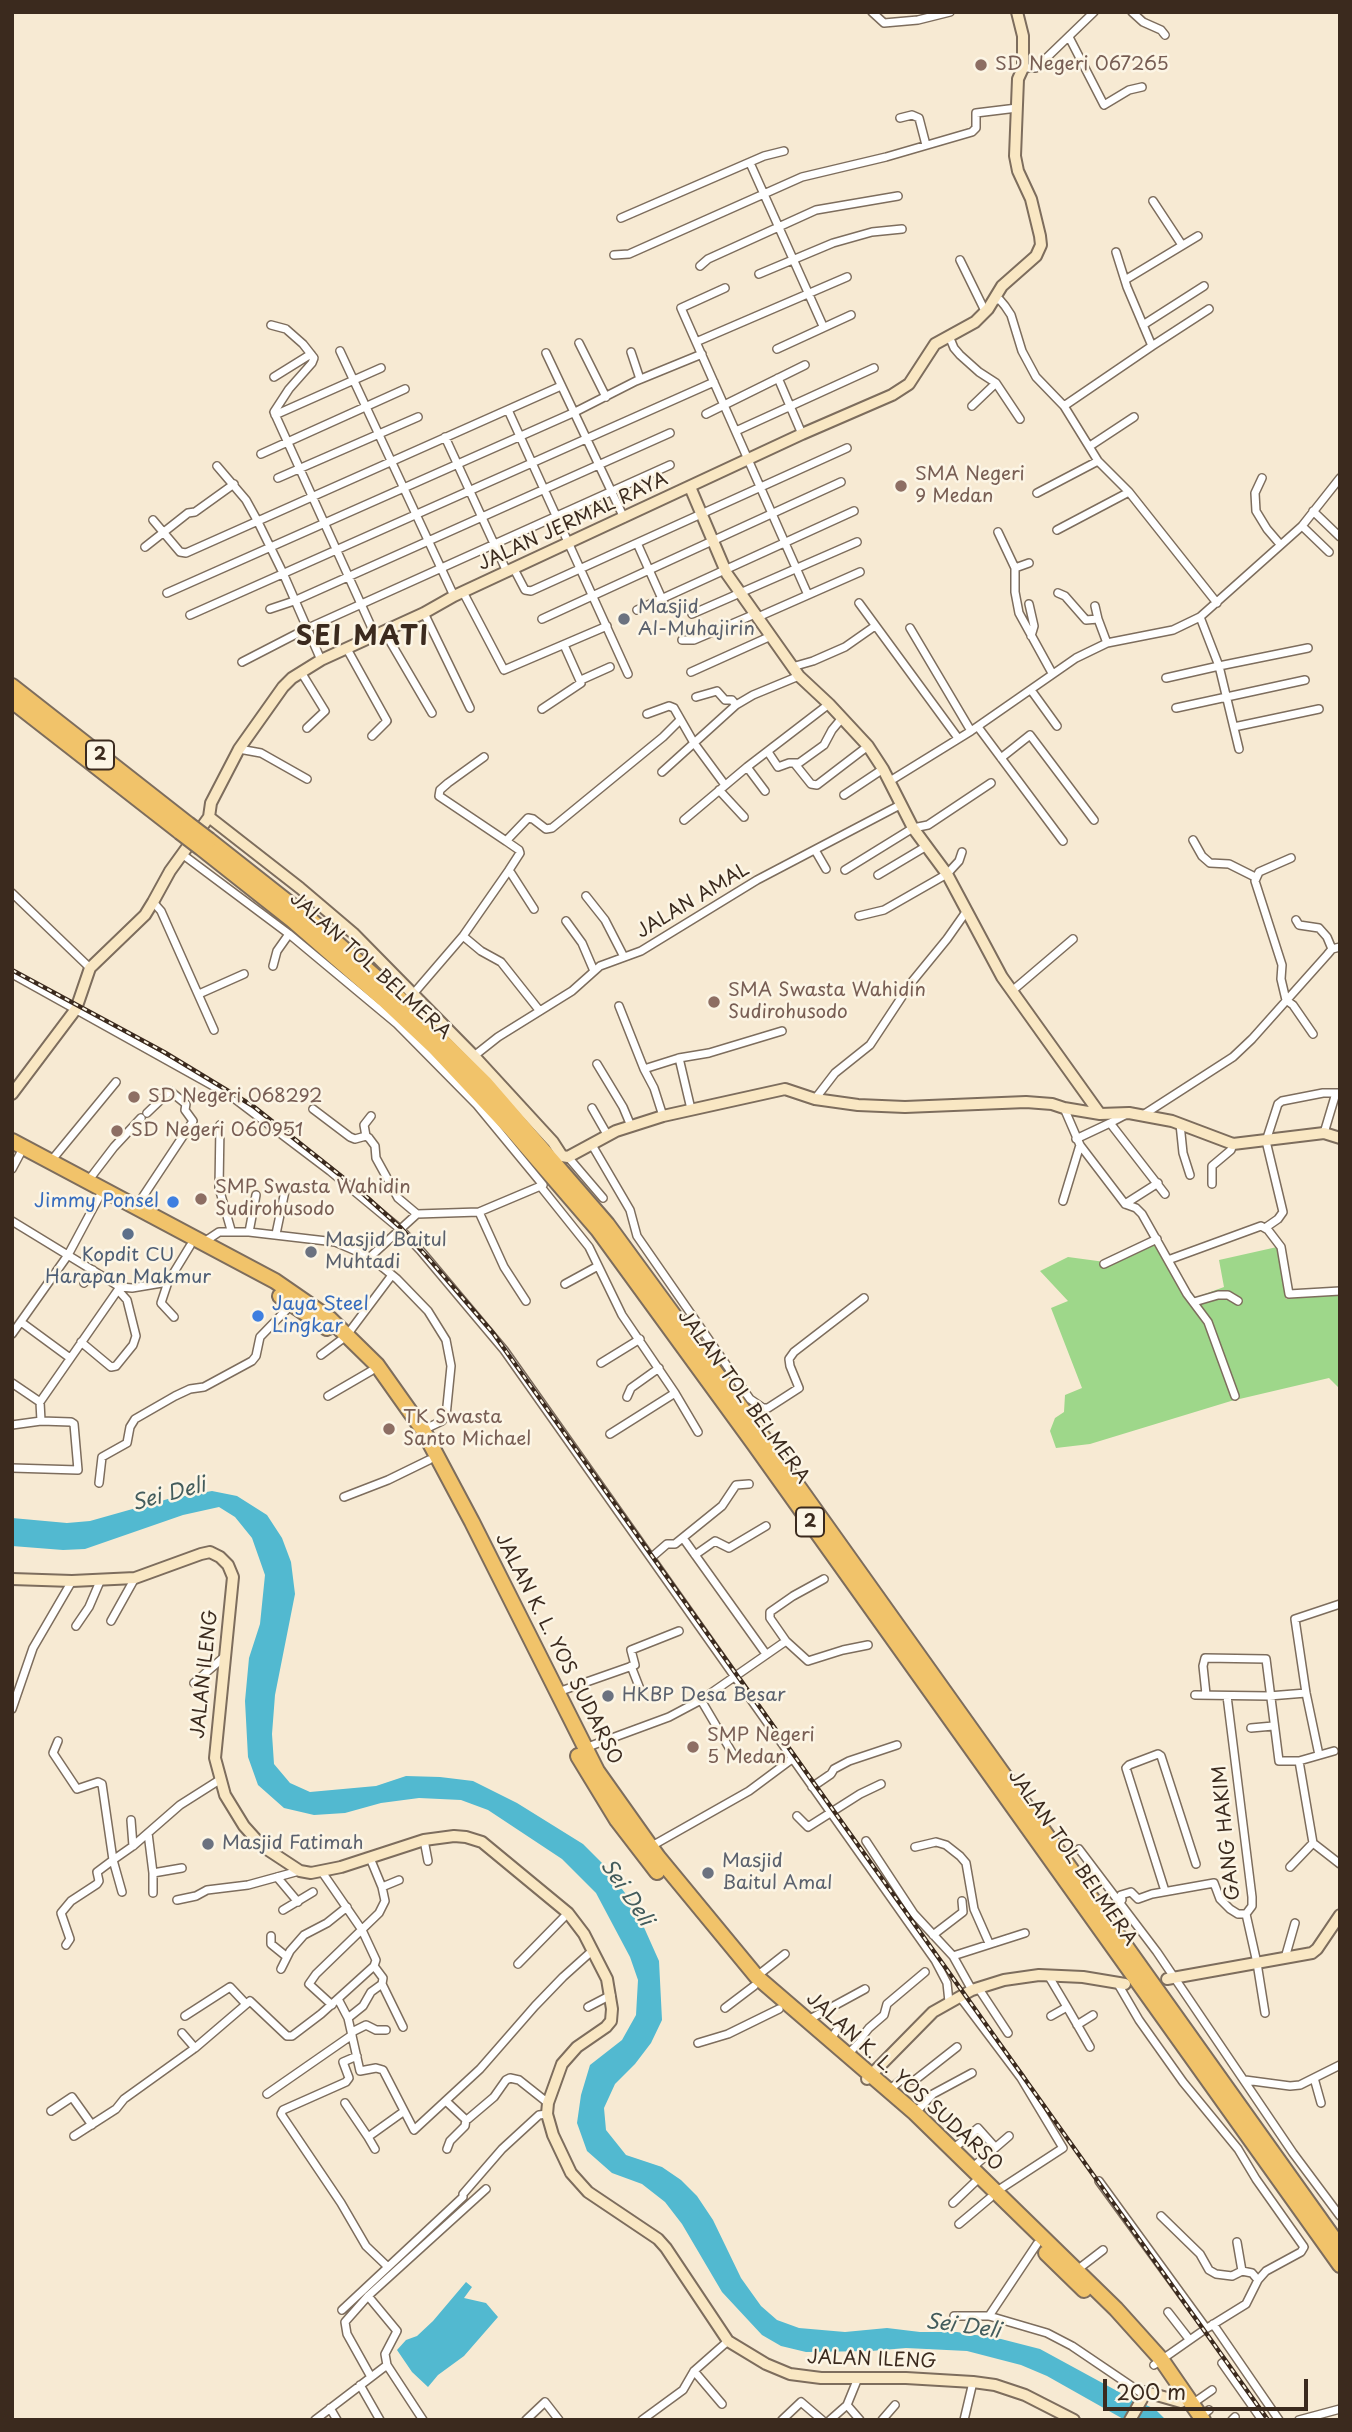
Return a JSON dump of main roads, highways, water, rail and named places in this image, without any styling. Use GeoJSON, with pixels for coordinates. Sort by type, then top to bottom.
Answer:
{"type":"FeatureCollection","features":[{"type":"Feature","properties":{"kind":"highway","name":"JALAN TOL BELMERA"},"geometry":{"type":"LineString","coordinates":[[12,686],[184,828]]}},
{"type":"Feature","properties":{"kind":"highway","name":"JALAN TOL BELMERA"},"geometry":{"type":"LineString","coordinates":[[12,701],[313,922],[394,993],[486,1084],[607,1224],[765,1440],[1340,2247]]}},
{"type":"Feature","properties":{"kind":"highway","name":"JALAN TOL BELMERA"},"geometry":{"type":"LineString","coordinates":[[205,844],[435,1048],[503,1119],[598,1230],[1340,2265]]}},
{"type":"Feature","properties":{"kind":"highway","name":"JALAN K. L. YOS SUDARSO"},"geometry":{"type":"LineString","coordinates":[[12,1141],[22,1153],[100,1198],[134,1211]]}},
{"type":"Feature","properties":{"kind":"highway","name":"JALAN K. L. YOS SUDARSO"},"geometry":{"type":"LineString","coordinates":[[22,1153],[51,1161],[134,1211],[295,1299],[377,1365],[423,1430],[597,1771],[646,1850],[719,1948],[779,2009],[889,2090],[953,2148],[1037,2244],[1158,2362]]}},
{"type":"Feature","properties":{"kind":"highway","name":"JALAN K. L. YOS SUDARSO"},"geometry":{"type":"LineString","coordinates":[[344,1337],[403,1414],[429,1460],[518,1631],[589,1778],[617,1820],[646,1850]]}},
{"type":"Feature","properties":{"kind":"highway","name":"JALAN K. L. YOS SUDARSO"},"geometry":{"type":"LineString","coordinates":[[755,1982],[807,2020],[834,2035],[868,2077],[975,2182],[1077,2270],[1158,2362],[1195,2410]]}},
{"type":"Feature","properties":{"kind":"water"},"geometry":{"type":"Polygon","coordinates":[[[212,1491],[237,1496],[267,1515],[282,1538],[291,1562],[295,1594],[275,1695],[272,1734],[274,1764],[290,1783],[310,1792],[376,1786],[406,1776],[473,1781],[517,1803],[583,1844],[604,1865],[634,1905],[659,1961],[662,2020],[651,2043],[615,2084],[604,2108],[606,2130],[626,2155],[662,2167],[681,2180],[697,2196],[713,2220],[741,2278],[761,2306],[777,2320],[799,2328],[845,2332],[887,2328],[920,2332],[957,2332],[1040,2349],[1155,2409],[1166,2420],[1125,2420],[1047,2376],[1021,2365],[967,2351],[906,2348],[806,2352],[781,2346],[762,2335],[722,2292],[682,2224],[665,2202],[642,2184],[612,2173],[587,2151],[577,2123],[581,2095],[590,2065],[622,2040],[636,2015],[638,1980],[630,1957],[596,1893],[562,1859],[488,1810],[461,1800],[419,1798],[381,1803],[345,1813],[314,1815],[284,1808],[258,1785],[248,1757],[245,1701],[249,1658],[260,1624],[265,1575],[252,1538],[235,1517],[219,1507],[183,1515],[85,1549],[12,1546],[12,1518],[67,1523],[90,1521],[168,1499],[212,1491]]]}},
{"type":"Feature","properties":{"kind":"water"},"geometry":{"type":"Polygon","coordinates":[[[466,2282],[472,2287],[464,2298],[486,2303],[498,2317],[464,2356],[438,2375],[428,2387],[412,2372],[397,2350],[406,2340],[417,2336],[433,2321],[466,2282]]]}},
{"type":"Feature","properties":{"kind":"railway"},"geometry":{"type":"LineString","coordinates":[[12,970],[164,1052],[253,1106],[360,1191],[401,1228],[429,1259],[493,1333],[1268,2420]]}},
{"type":"Feature","properties":{"kind":"place","name":"SD Negeri 067265"},"geometry":{"type":"Point","coordinates":[981,65]}},
{"type":"Feature","properties":{"kind":"place","name":"SMA Negeri 9 Medan"},"geometry":{"type":"Point","coordinates":[901,486]}},
{"type":"Feature","properties":{"kind":"place","name":"Masjid Al-Muhajirin"},"geometry":{"type":"Point","coordinates":[624,619]}},
{"type":"Feature","properties":{"kind":"place","name":"SMA Swasta Wahidin Sudirohusodo"},"geometry":{"type":"Point","coordinates":[714,1002]}},
{"type":"Feature","properties":{"kind":"place","name":"SD Negeri 068292"},"geometry":{"type":"Point","coordinates":[134,1097]}},
{"type":"Feature","properties":{"kind":"place","name":"SD Negeri 060951"},"geometry":{"type":"Point","coordinates":[117,1131]}},
{"type":"Feature","properties":{"kind":"place","name":"SMP Swasta Wahidin Sudirohusodo"},"geometry":{"type":"Point","coordinates":[201,1199]}},
{"type":"Feature","properties":{"kind":"place","name":"Jimmy Ponsel"},"geometry":{"type":"Point","coordinates":[173,1202]}},
{"type":"Feature","properties":{"kind":"place","name":"Kopdit CU Harapan Makmur"},"geometry":{"type":"Point","coordinates":[128,1234]}},
{"type":"Feature","properties":{"kind":"place","name":"Masjid Baitul Muhtadi"},"geometry":{"type":"Point","coordinates":[311,1252]}},
{"type":"Feature","properties":{"kind":"place","name":"Jaya Steel Lingkar"},"geometry":{"type":"Point","coordinates":[258,1316]}},
{"type":"Feature","properties":{"kind":"place","name":"TK Swasta Santo Michael"},"geometry":{"type":"Point","coordinates":[389,1429]}},
{"type":"Feature","properties":{"kind":"place","name":"HKBP Desa Besar"},"geometry":{"type":"Point","coordinates":[608,1696]}},
{"type":"Feature","properties":{"kind":"place","name":"SMP Negeri 5 Medan"},"geometry":{"type":"Point","coordinates":[693,1747]}},
{"type":"Feature","properties":{"kind":"place","name":"Masjid Fatimah"},"geometry":{"type":"Point","coordinates":[208,1844]}},
{"type":"Feature","properties":{"kind":"place","name":"Masjid Baitul Amal"},"geometry":{"type":"Point","coordinates":[708,1873]}},
{"type":"Feature","properties":{"kind":"district","name":"SEI MATI"},"geometry":{"type":"Point","coordinates":[363,638]}},
{"type":"Feature","properties":{"kind":"water label","name":"Sei Deli"},"geometry":{"type":"Point","coordinates":[169,1495]}},
{"type":"Feature","properties":{"kind":"water label","name":"Sei Deli"},"geometry":{"type":"Point","coordinates":[626,1893]}},
{"type":"Feature","properties":{"kind":"water label","name":"Sei Deli"},"geometry":{"type":"Point","coordinates":[963,2327]}}]}
